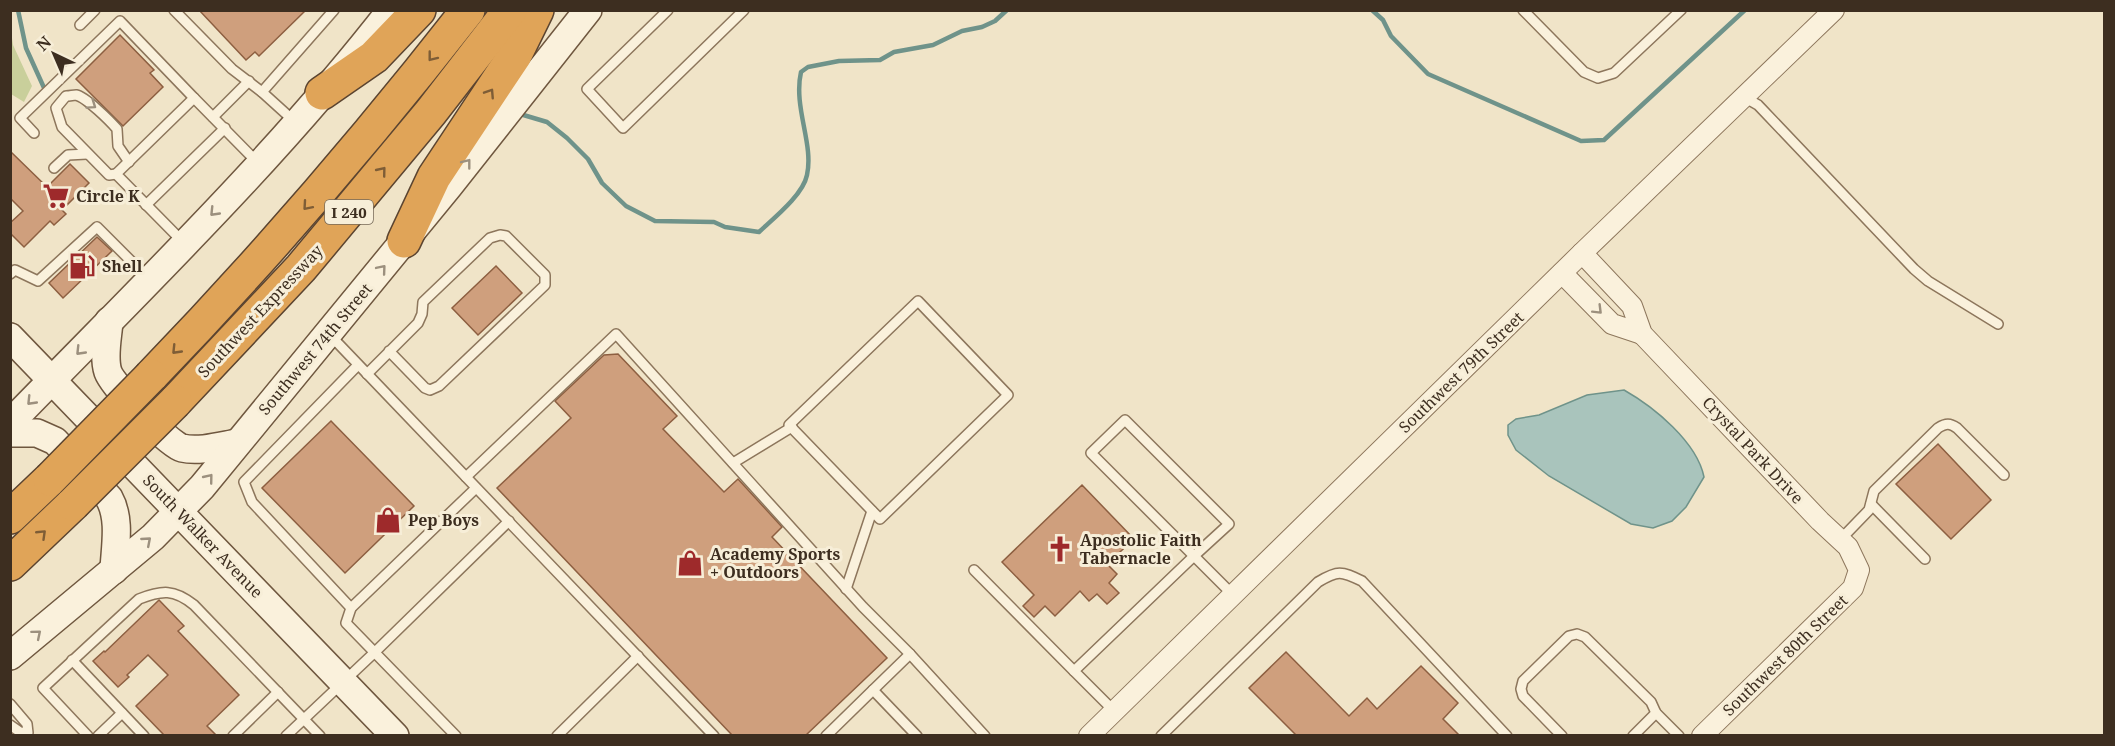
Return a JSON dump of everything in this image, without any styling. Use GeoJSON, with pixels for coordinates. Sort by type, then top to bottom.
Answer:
{"type":"FeatureCollection","features":[{"type":"Feature","properties":{"kind":"highway"},"geometry":{"type":"LineString","coordinates":[[322,93],[375,57],[419,10]]}},
{"type":"Feature","properties":{"kind":"highway","name":"Southwest Expressway"},"geometry":{"type":"LineString","coordinates":[[10,517],[213,312],[336,173],[401,96],[468,10]]}},
{"type":"Feature","properties":{"kind":"highway","name":"Southwest Expressway"},"geometry":{"type":"LineString","coordinates":[[10,564],[74,504],[175,402],[301,268],[431,112],[510,10]]}},
{"type":"Feature","properties":{"kind":"highway"},"geometry":{"type":"LineString","coordinates":[[405,241],[434,177],[515,55],[537,10]]}},
{"type":"Feature","properties":{"kind":"main road"},"geometry":{"type":"LineString","coordinates":[[10,423],[259,164],[359,52],[391,10]]}},
{"type":"Feature","properties":{"kind":"main road","name":"Southwest 74th Street"},"geometry":{"type":"LineString","coordinates":[[10,656],[114,570],[180,511],[405,241],[588,10]]}},
{"type":"Feature","properties":{"kind":"main road"},"geometry":{"type":"LineString","coordinates":[[109,321],[107,360],[113,382],[169,441],[180,448],[194,449],[237,443]]}},
{"type":"Feature","properties":{"kind":"main road","name":"South Walker Avenue"},"geometry":{"type":"LineString","coordinates":[[10,337],[395,735]]}},
{"type":"Feature","properties":{"kind":"main road"},"geometry":{"type":"LineString","coordinates":[[10,433],[37,433],[55,441],[109,498],[116,519],[114,570]]}},
{"type":"Feature","properties":{"kind":"street","name":"Southwest 79th Street"},"geometry":{"type":"LineString","coordinates":[[1089,735],[1834,10]]}},
{"type":"Feature","properties":{"kind":"street","name":"Crystal Park Drive"},"geometry":{"type":"LineString","coordinates":[[1582,253],[1632,306],[1642,334],[1848,547],[1859,570]]}},
{"type":"Feature","properties":{"kind":"street","name":"Crystal Park Drive"},"geometry":{"type":"LineString","coordinates":[[1562,273],[1612,324],[1642,334]]}},
{"type":"Feature","properties":{"kind":"street","name":"Southwest 80th Street"},"geometry":{"type":"LineString","coordinates":[[1702,735],[1853,588],[1859,570]]}},
{"type":"Feature","properties":{"kind":"lane"},"geometry":{"type":"LineString","coordinates":[[80,25],[95,10]]}},
{"type":"Feature","properties":{"kind":"lane"},"geometry":{"type":"LineString","coordinates":[[174,10],[232,69],[296,123]]}},
{"type":"Feature","properties":{"kind":"lane"},"geometry":{"type":"LineString","coordinates":[[262,92],[334,10]]}},
{"type":"Feature","properties":{"kind":"lane"},"geometry":{"type":"LineString","coordinates":[[668,10],[587,89],[623,128],[744,10]]}},
{"type":"Feature","properties":{"kind":"lane"},"geometry":{"type":"LineString","coordinates":[[1523,10],[1584,72],[1598,78],[1614,73],[1681,10]]}},
{"type":"Feature","properties":{"kind":"lane"},"geometry":{"type":"LineString","coordinates":[[34,133],[20,118],[120,21],[259,164]]}},
{"type":"Feature","properties":{"kind":"lane"},"geometry":{"type":"LineString","coordinates":[[213,117],[249,81]]}},
{"type":"Feature","properties":{"kind":"lane"},"geometry":{"type":"LineString","coordinates":[[129,162],[118,146],[117,129],[100,110],[95,109],[77,95],[66,96],[56,108],[62,127],[109,175],[116,174],[129,162],[194,98]]}},
{"type":"Feature","properties":{"kind":"lane"},"geometry":{"type":"LineString","coordinates":[[1744,97],[1758,105],[1928,282],[1998,324]]}},
{"type":"Feature","properties":{"kind":"lane"},"geometry":{"type":"LineString","coordinates":[[146,205],[225,128]]}},
{"type":"Feature","properties":{"kind":"lane"},"geometry":{"type":"LineString","coordinates":[[54,168],[68,155],[87,154]]}},
{"type":"Feature","properties":{"kind":"lane"},"geometry":{"type":"LineString","coordinates":[[116,174],[184,243]]}},
{"type":"Feature","properties":{"kind":"lane"},"geometry":{"type":"LineString","coordinates":[[10,274],[15,270],[38,281],[97,227],[149,279]]}},
{"type":"Feature","properties":{"kind":"lane"},"geometry":{"type":"LineString","coordinates":[[367,374],[389,351],[418,323],[422,314],[423,302],[490,238],[506,236],[545,275],[545,285],[439,386],[430,390],[425,388],[389,351]]}},
{"type":"Feature","properties":{"kind":"lane"},"geometry":{"type":"LineString","coordinates":[[918,301],[1008,395],[880,519],[872,511],[789,425],[918,301]]}},
{"type":"Feature","properties":{"kind":"lane"},"geometry":{"type":"LineString","coordinates":[[328,334],[714,735]]}},
{"type":"Feature","properties":{"kind":"lane"},"geometry":{"type":"LineString","coordinates":[[466,477],[616,334],[846,589],[986,735]]}},
{"type":"Feature","properties":{"kind":"lane"},"geometry":{"type":"LineString","coordinates":[[351,608],[252,502],[244,482],[358,364]]}},
{"type":"Feature","properties":{"kind":"lane"},"geometry":{"type":"LineString","coordinates":[[1074,671],[1194,556],[1228,524],[1125,420],[1091,453],[1194,556],[1233,595]]}},
{"type":"Feature","properties":{"kind":"lane"},"geometry":{"type":"LineString","coordinates":[[1839,540],[1869,510],[1874,491],[1944,424],[1951,424],[1957,428],[2004,475]]}},
{"type":"Feature","properties":{"kind":"lane"},"geometry":{"type":"LineString","coordinates":[[733,463],[792,428]]}},
{"type":"Feature","properties":{"kind":"lane"},"geometry":{"type":"LineString","coordinates":[[456,735],[346,622],[351,608],[476,488]]}},
{"type":"Feature","properties":{"kind":"lane"},"geometry":{"type":"LineString","coordinates":[[1871,504],[1925,559]]}},
{"type":"Feature","properties":{"kind":"lane"},"geometry":{"type":"LineString","coordinates":[[846,589],[872,511]]}},
{"type":"Feature","properties":{"kind":"lane"},"geometry":{"type":"LineString","coordinates":[[286,735],[508,522]]}},
{"type":"Feature","properties":{"kind":"lane"},"geometry":{"type":"LineString","coordinates":[[974,570],[1114,711]]}},
{"type":"Feature","properties":{"kind":"lane"},"geometry":{"type":"LineString","coordinates":[[1161,735],[1318,582],[1332,574],[1343,572],[1362,581],[1507,735]]}},
{"type":"Feature","properties":{"kind":"lane"},"geometry":{"type":"LineString","coordinates":[[87,735],[43,688],[139,598],[153,593],[167,592],[182,595],[194,605],[320,735]]}},
{"type":"Feature","properties":{"kind":"lane"},"geometry":{"type":"LineString","coordinates":[[1562,735],[1523,696],[1521,689],[1523,681],[1569,636],[1577,634],[1585,637],[1651,702],[1656,713],[1679,735]]}},
{"type":"Feature","properties":{"kind":"lane"},"geometry":{"type":"LineString","coordinates":[[826,735],[910,654]]}},
{"type":"Feature","properties":{"kind":"lane"},"geometry":{"type":"LineString","coordinates":[[557,735],[638,656]]}},
{"type":"Feature","properties":{"kind":"lane"},"geometry":{"type":"LineString","coordinates":[[72,660],[144,735]]}},
{"type":"Feature","properties":{"kind":"lane"},"geometry":{"type":"LineString","coordinates":[[873,690],[917,735]]}},
{"type":"Feature","properties":{"kind":"lane"},"geometry":{"type":"LineString","coordinates":[[233,735],[278,692]]}},
{"type":"Feature","properties":{"kind":"lane"},"geometry":{"type":"LineString","coordinates":[[10,704],[27,724],[29,734],[20,732],[10,725]]}},
{"type":"Feature","properties":{"kind":"lane"},"geometry":{"type":"LineString","coordinates":[[98,735],[122,712]]}},
{"type":"Feature","properties":{"kind":"lane"},"geometry":{"type":"LineString","coordinates":[[1633,735],[1656,713]]}},
{"type":"Feature","properties":{"kind":"green space"},"geometry":{"type":"Polygon","coordinates":[[[11,31],[13,45],[32,86],[24,102],[11,94],[11,31]]]}},
{"type":"Feature","properties":{"kind":"water"},"geometry":{"type":"Polygon","coordinates":[[[1624,390],[1673,427],[1693,451],[1704,477],[1686,507],[1672,521],[1653,528],[1631,524],[1549,476],[1516,450],[1508,435],[1508,425],[1516,419],[1539,415],[1587,395],[1624,390]]]}},
{"type":"Feature","properties":{"kind":"building"},"geometry":{"type":"Polygon","coordinates":[[[199,10],[306,10],[259,56],[255,52],[246,60],[199,10]]]}},
{"type":"Feature","properties":{"kind":"building"},"geometry":{"type":"Polygon","coordinates":[[[120,35],[154,70],[150,73],[163,87],[123,126],[76,79],[120,35]]]}},
{"type":"Feature","properties":{"kind":"building","name":"Circle K"},"geometry":{"type":"Polygon","coordinates":[[[10,151],[47,187],[70,164],[89,183],[62,210],[66,214],[54,225],[50,221],[24,247],[10,233],[10,223],[23,211],[10,198],[10,151]]]}},
{"type":"Feature","properties":{"kind":"building","name":"Shell"},"geometry":{"type":"Polygon","coordinates":[[[97,237],[112,251],[63,298],[49,283],[97,237]]]}},
{"type":"Feature","properties":{"kind":"building"},"geometry":{"type":"Polygon","coordinates":[[[496,266],[522,293],[478,335],[452,308],[496,266]]]}},
{"type":"Feature","properties":{"kind":"building"},"geometry":{"type":"Polygon","coordinates":[[[618,354],[677,416],[663,429],[724,492],[738,479],[782,527],[772,537],[887,658],[806,735],[732,735],[497,488],[571,418],[555,401],[604,355],[618,354]]]}},
{"type":"Feature","properties":{"kind":"building"},"geometry":{"type":"Polygon","coordinates":[[[331,421],[414,506],[345,573],[262,488],[331,421]]]}},
{"type":"Feature","properties":{"kind":"building"},"geometry":{"type":"Polygon","coordinates":[[[1938,444],[1991,500],[1951,539],[1896,484],[1938,444]]]}},
{"type":"Feature","properties":{"kind":"building"},"geometry":{"type":"Polygon","coordinates":[[[1082,485],[1134,539],[1107,564],[1117,574],[1109,583],[1119,593],[1107,604],[1097,594],[1089,601],[1080,591],[1055,616],[1045,606],[1034,617],[1023,606],[1034,595],[1002,562],[1082,485]]]}},
{"type":"Feature","properties":{"kind":"building"},"geometry":{"type":"Polygon","coordinates":[[[159,600],[184,626],[178,631],[239,695],[207,726],[216,735],[164,735],[136,706],[168,675],[148,655],[118,687],[93,661],[159,600]]]}},
{"type":"Feature","properties":{"kind":"building"},"geometry":{"type":"Polygon","coordinates":[[[1286,652],[1349,716],[1367,698],[1377,709],[1421,666],[1458,703],[1443,719],[1459,735],[1296,735],[1249,688],[1286,652]]]}},
{"type":"Feature","properties":{"kind":"waterway"},"geometry":{"type":"LineString","coordinates":[[18,10],[26,48],[45,90]]}},
{"type":"Feature","properties":{"kind":"waterway"},"geometry":{"type":"LineString","coordinates":[[520,114],[547,122],[588,159],[602,183],[626,206],[655,221],[714,222],[725,227],[759,232],[794,198],[807,175],[808,151],[799,85],[801,72],[808,67],[839,61],[880,60],[894,52],[933,45],[962,31],[982,27],[995,21],[1007,10]]}},
{"type":"Feature","properties":{"kind":"waterway"},"geometry":{"type":"LineString","coordinates":[[1372,10],[1383,20],[1391,36],[1428,74],[1581,141],[1604,140],[1745,10]]}},
{"type":"Feature","properties":{"kind":"place","name":"Circle K"},"geometry":{"type":"Point","coordinates":[56,196]}},
{"type":"Feature","properties":{"kind":"place","name":"Shell"},"geometry":{"type":"Point","coordinates":[82,266]}},
{"type":"Feature","properties":{"kind":"place","name":"Pep Boys"},"geometry":{"type":"Point","coordinates":[388,520]}},
{"type":"Feature","properties":{"kind":"place","name":"Apostolic Faith Tabernacle"},"geometry":{"type":"Point","coordinates":[1060,549]}},
{"type":"Feature","properties":{"kind":"place","name":"Academy Sports + Outdoors"},"geometry":{"type":"Point","coordinates":[690,563]}}]}
